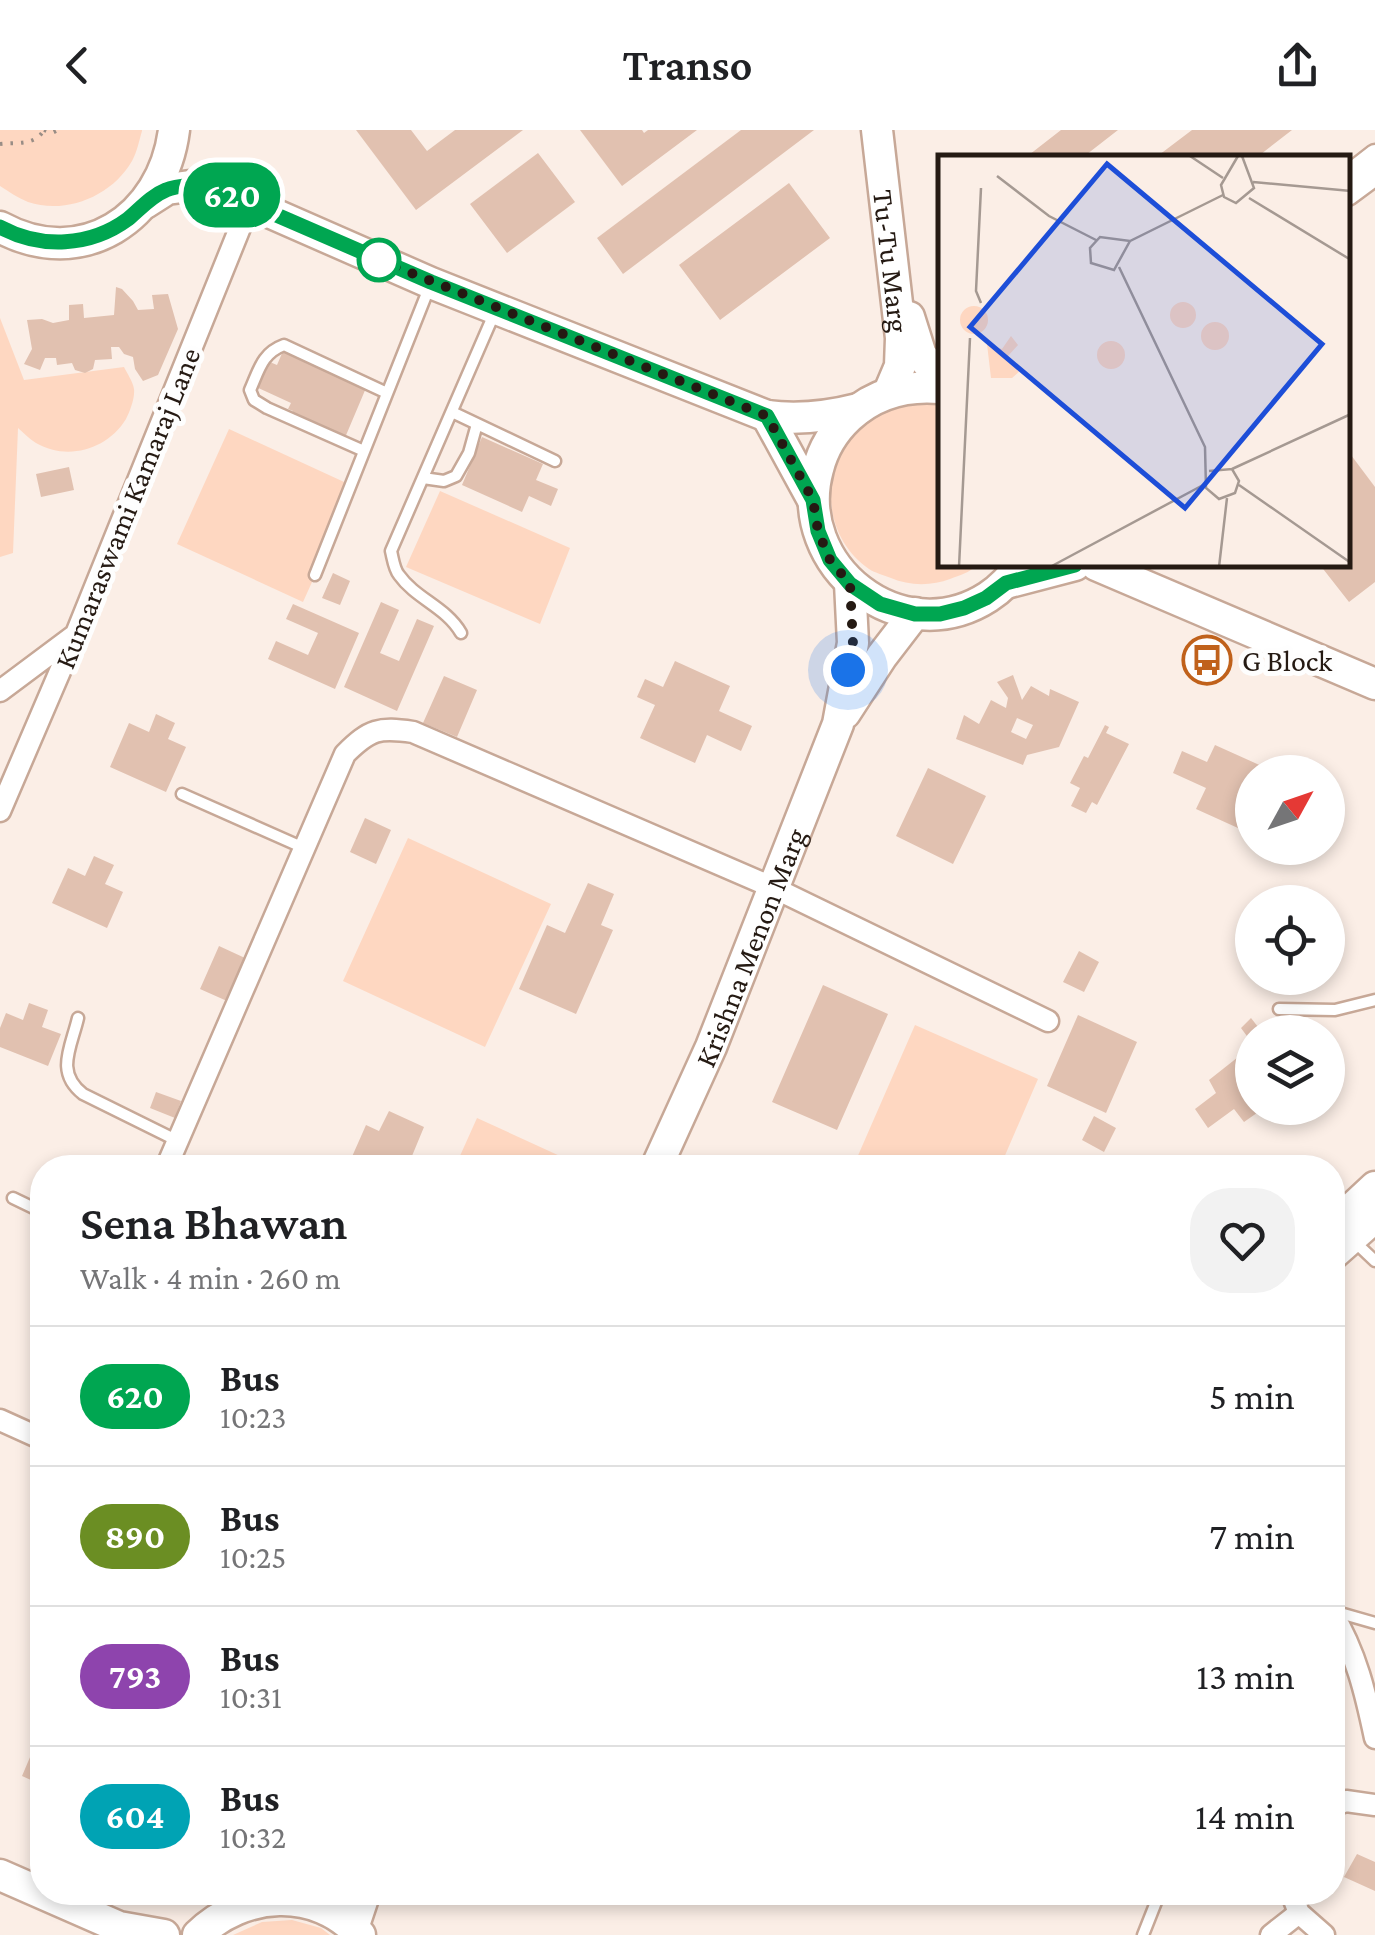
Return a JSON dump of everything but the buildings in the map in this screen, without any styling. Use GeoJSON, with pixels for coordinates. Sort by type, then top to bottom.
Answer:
{"type":"FeatureCollection","features":[{"type":"Feature","properties":{"kind":"main road","name":"Tu-Tu Marg"},"geometry":{"type":"LineString","coordinates":[[877,130],[901,338],[900,366],[890,392]]}},
{"type":"Feature","properties":{"kind":"main road","name":"Tu-Tu Marg"},"geometry":{"type":"LineString","coordinates":[[886,130],[910,323],[921,355],[938,376]]}},
{"type":"Feature","properties":{"kind":"main road"},"geometry":{"type":"LineString","coordinates":[[173,136],[205,184]]}},
{"type":"Feature","properties":{"kind":"main road"},"geometry":{"type":"LineString","coordinates":[[0,227],[30,240],[50,243],[92,238],[112,230],[130,218],[158,186],[173,136]]}},
{"type":"Feature","properties":{"kind":"main road"},"geometry":{"type":"LineString","coordinates":[[145,203],[167,189],[205,184],[431,282],[767,416],[830,416],[858,409],[890,392],[920,386],[938,388]]}},
{"type":"Feature","properties":{"kind":"main road"},"geometry":{"type":"LineString","coordinates":[[858,409],[830,440],[821,458],[813,500],[818,531],[830,560],[850,584],[880,604],[915,614],[940,614],[986,598],[1013,574],[1054,568]]}},
{"type":"Feature","properties":{"kind":"main road"},"geometry":{"type":"LineString","coordinates":[[767,416],[813,500]]}},
{"type":"Feature","properties":{"kind":"main road"},"geometry":{"type":"LineString","coordinates":[[1103,568],[1375,684]]}},
{"type":"Feature","properties":{"kind":"main road","name":"Krishna Menon Marg"},"geometry":{"type":"LineString","coordinates":[[838,724],[853,644],[850,584]]}},
{"type":"Feature","properties":{"kind":"main road","name":"Krishna Menon Marg"},"geometry":{"type":"LineString","coordinates":[[662,1155],[711,1047],[838,724],[915,614]]}},
{"type":"Feature","properties":{"kind":"main road"},"geometry":{"type":"LineString","coordinates":[[1345,1231],[1375,1187]]}},
{"type":"Feature","properties":{"kind":"main road"},"geometry":{"type":"LineString","coordinates":[[1345,1236],[1375,1218]]}},
{"type":"Feature","properties":{"kind":"main road"},"geometry":{"type":"LineString","coordinates":[[0,1875],[30,1888]]}},
{"type":"Feature","properties":{"kind":"main road"},"geometry":{"type":"LineString","coordinates":[[0,1894],[90,1935]]}},
{"type":"Feature","properties":{"kind":"main road"},"geometry":{"type":"LineString","coordinates":[[70,1905],[119,1926],[164,1935]]}},
{"type":"Feature","properties":{"kind":"main road"},"geometry":{"type":"LineString","coordinates":[[181,1935],[199,1934],[226,1912],[242,1905]]}},
{"type":"Feature","properties":{"kind":"main road"},"geometry":{"type":"LineString","coordinates":[[315,1905],[357,1931],[362,1905]]}},
{"type":"Feature","properties":{"kind":"street"},"geometry":{"type":"LineString","coordinates":[[1350,174],[1375,155]]}},
{"type":"Feature","properties":{"kind":"street"},"geometry":{"type":"LineString","coordinates":[[1350,194],[1375,175]]}},
{"type":"Feature","properties":{"kind":"street","name":"Kumaraswami Kamaraj Lane"},"geometry":{"type":"LineString","coordinates":[[0,811],[250,203]]}},
{"type":"Feature","properties":{"kind":"street"},"geometry":{"type":"LineString","coordinates":[[0,692],[76,634]]}},
{"type":"Feature","properties":{"kind":"street"},"geometry":{"type":"LineString","coordinates":[[172,1155],[345,754],[362,737],[386,728],[413,732],[772,887],[1048,1022]]}},
{"type":"Feature","properties":{"kind":"street"},"geometry":{"type":"LineString","coordinates":[[0,1420],[30,1434]]}},
{"type":"Feature","properties":{"kind":"street"},"geometry":{"type":"LineString","coordinates":[[1345,1635],[1357,1663],[1375,1738]]}},
{"type":"Feature","properties":{"kind":"street"},"geometry":{"type":"LineString","coordinates":[[1345,1801],[1375,1805]]}},
{"type":"Feature","properties":{"kind":"street"},"geometry":{"type":"LineString","coordinates":[[1296,1905],[1299,1913],[1324,1935]]}},
{"type":"Feature","properties":{"kind":"street"},"geometry":{"type":"LineString","coordinates":[[1271,1935],[1299,1913]]}},
{"type":"Feature","properties":{"kind":"lane"},"geometry":{"type":"LineString","coordinates":[[315,575],[431,282]]}},
{"type":"Feature","properties":{"kind":"lane"},"geometry":{"type":"LineString","coordinates":[[461,634],[447,614],[396,573],[392,552],[496,308]]}},
{"type":"Feature","properties":{"kind":"lane"},"geometry":{"type":"LineString","coordinates":[[364,452],[267,408],[254,400],[250,390],[264,357],[284,345],[388,392]]}},
{"type":"Feature","properties":{"kind":"lane"},"geometry":{"type":"LineString","coordinates":[[452,412],[555,461]]}},
{"type":"Feature","properties":{"kind":"lane"},"geometry":{"type":"LineString","coordinates":[[423,478],[444,481],[456,476],[469,453],[477,424]]}},
{"type":"Feature","properties":{"kind":"lane"},"geometry":{"type":"LineString","coordinates":[[182,794],[304,848]]}},
{"type":"Feature","properties":{"kind":"lane"},"geometry":{"type":"LineString","coordinates":[[1278,1009],[1335,1010],[1375,1000]]}},
{"type":"Feature","properties":{"kind":"lane"},"geometry":{"type":"LineString","coordinates":[[78,1018],[67,1062],[66,1074],[71,1084],[83,1094],[178,1141]]}},
{"type":"Feature","properties":{"kind":"lane"},"geometry":{"type":"LineString","coordinates":[[13,1198],[30,1206]]}},
{"type":"Feature","properties":{"kind":"lane"},"geometry":{"type":"LineString","coordinates":[[1345,1244],[1375,1261]]}},
{"type":"Feature","properties":{"kind":"lane"},"geometry":{"type":"LineString","coordinates":[[1345,1616],[1375,1624]]}},
{"type":"Feature","properties":{"kind":"lane"},"geometry":{"type":"LineString","coordinates":[[1143,1935],[1155,1905]]}},
{"type":"Feature","properties":{"kind":"path"},"geometry":{"type":"LineString","coordinates":[[0,144],[32,141],[44,130],[58,130]]}},
{"type":"Feature","properties":{"kind":"shaded area"},"geometry":{"type":"Polygon","coordinates":[[[0,130],[142,131],[132,161],[113,184],[87,200],[57,206],[28,202],[0,186],[0,130]]]}},
{"type":"Feature","properties":{"kind":"shaded area"},"geometry":{"type":"Polygon","coordinates":[[[0,318],[24,380],[124,367],[134,393],[128,416],[118,430],[85,449],[48,448],[18,428],[13,553],[0,557],[0,318]]]}},
{"type":"Feature","properties":{"kind":"shaded area"},"geometry":{"type":"Polygon","coordinates":[[[904,403],[938,403],[938,568],[972,568],[964,573],[936,583],[905,583],[869,569],[852,554],[840,535],[833,515],[833,473],[853,434],[881,411],[904,403]]]}},
{"type":"Feature","properties":{"kind":"shaded area"},"geometry":{"type":"Polygon","coordinates":[[[229,429],[355,487],[303,602],[177,544],[229,429]]]}},
{"type":"Feature","properties":{"kind":"shaded area"},"geometry":{"type":"Polygon","coordinates":[[[440,491],[570,548],[540,624],[406,567],[440,491]]]}},
{"type":"Feature","properties":{"kind":"shaded area"},"geometry":{"type":"Polygon","coordinates":[[[408,838],[551,904],[485,1047],[343,981],[408,838]]]}},
{"type":"Feature","properties":{"kind":"shaded area"},"geometry":{"type":"Polygon","coordinates":[[[915,1025],[1038,1079],[1005,1155],[858,1155],[915,1025]]]}},
{"type":"Feature","properties":{"kind":"shaded area"},"geometry":{"type":"Polygon","coordinates":[[[477,1118],[558,1155],[460,1155],[477,1118]]]}},
{"type":"Feature","properties":{"kind":"shaded area"},"geometry":{"type":"Polygon","coordinates":[[[292,1920],[321,1928],[330,1935],[233,1935],[262,1922],[292,1920]]]}},
{"type":"Feature","properties":{"kind":"bus line","name":"620"},"geometry":{"type":"LineString","coordinates":[[0,227],[30,240],[50,243],[92,238],[112,230],[167,189],[205,184],[431,282],[767,416],[813,500],[818,531],[830,560],[850,584],[880,604],[915,614],[940,614],[986,598],[1006,583],[1065,568]]}},
{"type":"Feature","properties":{"kind":"place","name":"G Block"},"geometry":{"type":"Point","coordinates":[1207,660]}},
{"type":"Feature","properties":{"kind":"route"},"geometry":{"type":"LineString","coordinates":[[379,260],[767,416],[813,500],[818,531],[830,560],[850,584],[853,644],[848,670]]}}]}
